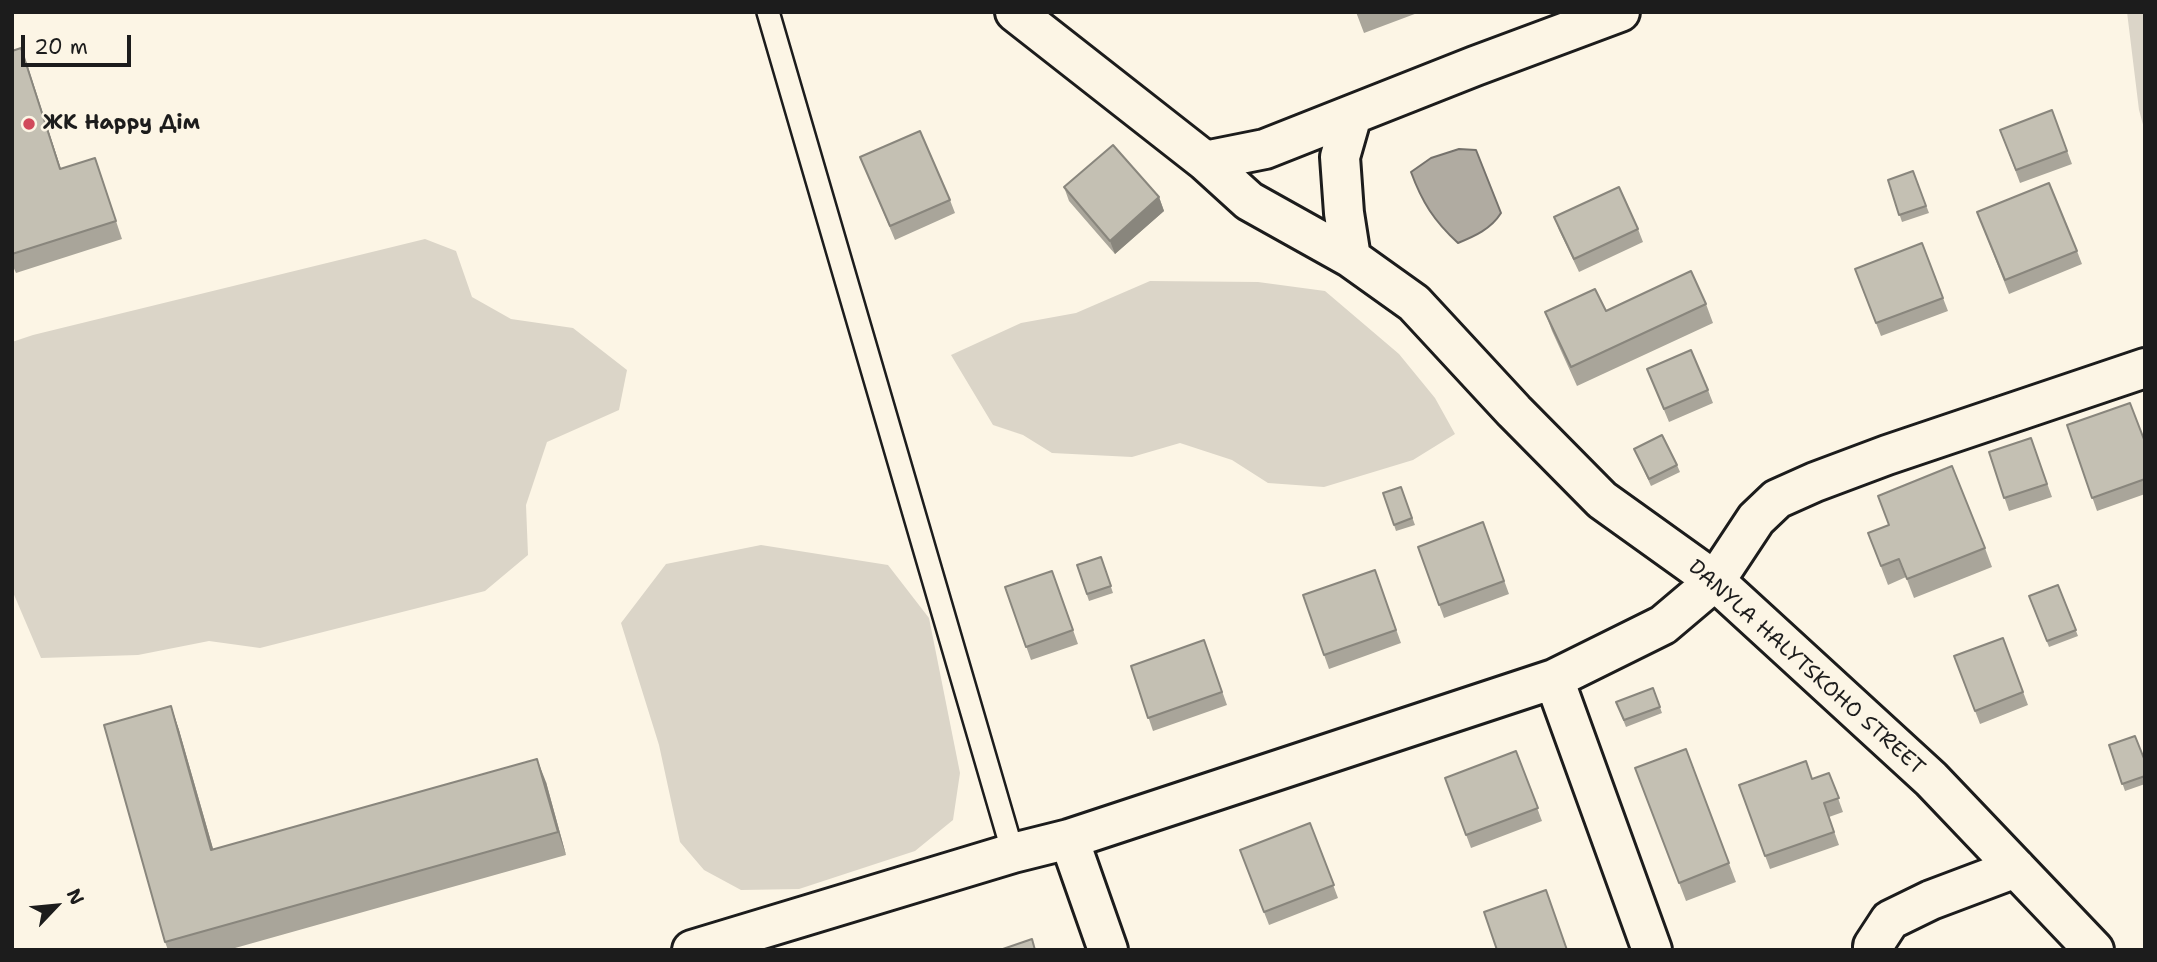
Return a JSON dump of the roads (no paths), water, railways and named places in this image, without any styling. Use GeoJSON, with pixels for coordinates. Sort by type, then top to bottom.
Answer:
{"type":"FeatureCollection","features":[{"type":"Feature","properties":{"kind":"street","name":"DANYLA HALYTSKOHO STREET"},"geometry":{"type":"LineString","coordinates":[[1015,12],[1205,161],[1249,201],[1351,258],[1414,303],[1514,411],[1602,500],[1715,581],[1931,779],[2094,950]]}},
{"type":"Feature","properties":{"kind":"street"},"geometry":{"type":"LineString","coordinates":[[1205,161],[1265,149],[1620,12]]}},
{"type":"Feature","properties":{"kind":"street"},"geometry":{"type":"LineString","coordinates":[[1351,258],[1340,157],[1352,114]]}},
{"type":"Feature","properties":{"kind":"street"},"geometry":{"type":"LineString","coordinates":[[692,950],[1013,853],[1069,839],[1554,679],[1663,625],[1715,581],[1756,519],[1777,499],[1887,455],[2145,368]]}},
{"type":"Feature","properties":{"kind":"street"},"geometry":{"type":"LineString","coordinates":[[1554,679],[1652,950]]}},
{"type":"Feature","properties":{"kind":"street"},"geometry":{"type":"LineString","coordinates":[[1069,839],[1108,950]]}},
{"type":"Feature","properties":{"kind":"street"},"geometry":{"type":"LineString","coordinates":[[1873,950],[1890,920],[1931,900],[2016,868]]}},
{"type":"Feature","properties":{"kind":"lane"},"geometry":{"type":"LineString","coordinates":[[768,12],[1013,853]]}},
{"type":"Feature","properties":{"kind":"place","name":"ЖК Happy Дім"},"geometry":{"type":"Point","coordinates":[29,124]}}]}
